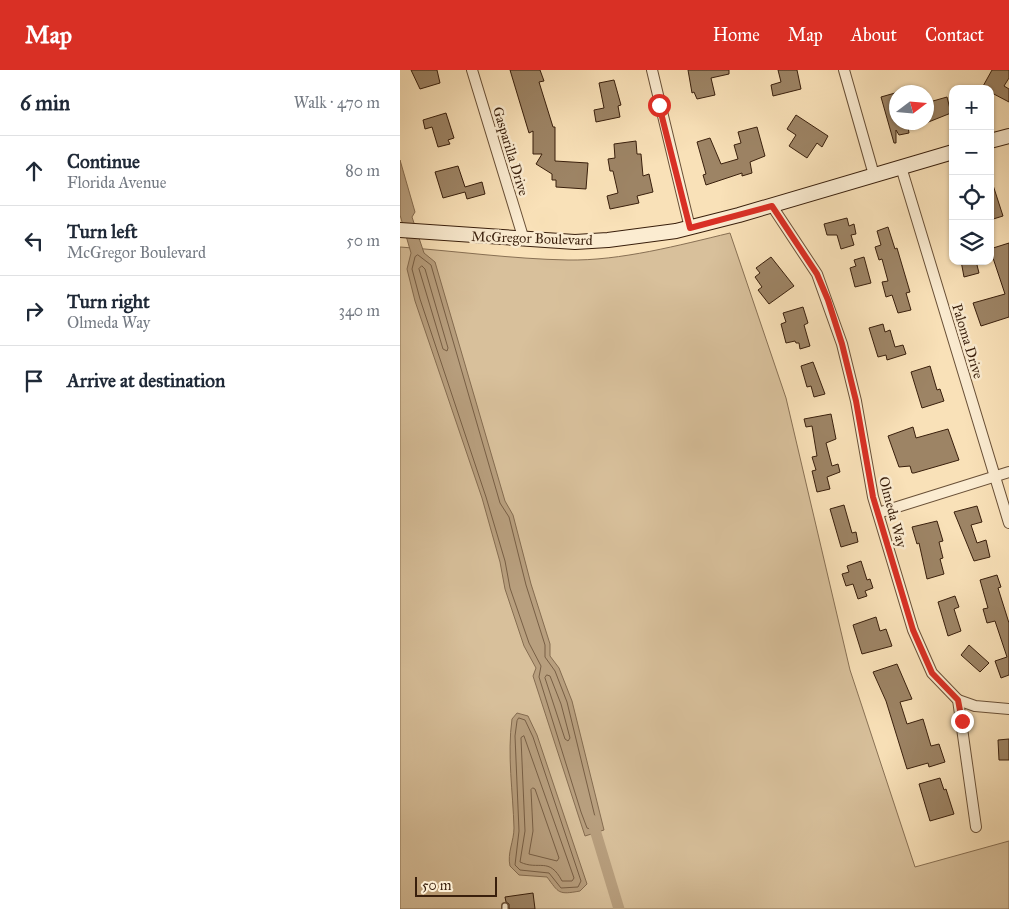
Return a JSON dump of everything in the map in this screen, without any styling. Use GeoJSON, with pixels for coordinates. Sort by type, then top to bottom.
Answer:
{"type":"FeatureCollection","features":[{"type":"Feature","properties":{"kind":"main road"},"geometry":{"type":"LineString","coordinates":[[994,140],[1009,136]]}},
{"type":"Feature","properties":{"kind":"main road","name":"McGregor Boulevard"},"geometry":{"type":"LineString","coordinates":[[400,230],[524,240],[608,240],[690,228],[772,206],[949,153]]}},
{"type":"Feature","properties":{"kind":"street","name":"Gasparilla Drive"},"geometry":{"type":"LineString","coordinates":[[472,70],[524,240]]}},
{"type":"Feature","properties":{"kind":"street"},"geometry":{"type":"LineString","coordinates":[[652,70],[690,228]]}},
{"type":"Feature","properties":{"kind":"street"},"geometry":{"type":"LineString","coordinates":[[844,70],[874,175]]}},
{"type":"Feature","properties":{"kind":"street","name":"Paloma Drive"},"geometry":{"type":"LineString","coordinates":[[901,167],[1009,524]]}},
{"type":"Feature","properties":{"kind":"street","name":"Olmeda Way"},"geometry":{"type":"LineString","coordinates":[[772,206],[817,274],[828,300],[842,344],[856,401],[868,475],[878,513],[921,652],[932,673],[958,700]]}},
{"type":"Feature","properties":{"kind":"street"},"geometry":{"type":"LineString","coordinates":[[878,513],[1009,472]]}},
{"type":"Feature","properties":{"kind":"street"},"geometry":{"type":"LineString","coordinates":[[976,827],[958,700],[976,706],[1009,709]]}},
{"type":"Feature","properties":{"kind":"shaded area"},"geometry":{"type":"Polygon","coordinates":[[[730,233],[786,398],[850,670],[915,867],[1009,841],[1009,909],[400,909],[400,247],[526,258],[588,260],[629,255],[730,233]]]}},
{"type":"Feature","properties":{"kind":"water"},"geometry":{"type":"Polygon","coordinates":[[[400,160],[415,212],[412,217],[424,253],[435,262],[505,501],[513,515],[531,584],[550,644],[550,656],[559,668],[572,701],[604,830],[585,836],[533,676],[536,668],[524,646],[505,589],[500,562],[482,498],[415,301],[407,269],[411,253],[400,215],[400,160]]]}},
{"type":"Feature","properties":{"kind":"water"},"geometry":{"type":"Polygon","coordinates":[[[517,713],[528,716],[537,735],[587,884],[580,891],[560,892],[547,877],[519,875],[510,866],[509,856],[514,828],[510,760],[511,733],[512,719],[517,713]]]}},
{"type":"Feature","properties":{"kind":"building"},"geometry":{"type":"Polygon","coordinates":[[[411,70],[437,70],[440,83],[420,89],[411,70]]]}},
{"type":"Feature","properties":{"kind":"building"},"geometry":{"type":"Polygon","coordinates":[[[510,70],[540,70],[544,81],[539,82],[553,127],[555,127],[555,161],[588,163],[586,189],[556,187],[556,180],[552,180],[552,174],[536,164],[542,154],[533,154],[533,131],[529,133],[510,70]]]}},
{"type":"Feature","properties":{"kind":"building"},"geometry":{"type":"Polygon","coordinates":[[[688,70],[729,70],[729,74],[711,78],[715,95],[697,99],[694,92],[692,93],[688,70]]]}},
{"type":"Feature","properties":{"kind":"building"},"geometry":{"type":"Polygon","coordinates":[[[778,70],[797,70],[801,89],[773,96],[771,85],[781,82],[778,70]]]}},
{"type":"Feature","properties":{"kind":"building"},"geometry":{"type":"Polygon","coordinates":[[[992,70],[1009,70],[1009,78],[1004,86],[1009,89],[1009,102],[994,94],[994,85],[984,85],[992,70]]]}},
{"type":"Feature","properties":{"kind":"building"},"geometry":{"type":"Polygon","coordinates":[[[614,80],[621,105],[618,106],[620,117],[596,122],[594,110],[604,108],[599,83],[614,80]]]}},
{"type":"Feature","properties":{"kind":"building"},"geometry":{"type":"Polygon","coordinates":[[[889,95],[889,125],[881,97],[889,95]]]}},
{"type":"Feature","properties":{"kind":"building"},"geometry":{"type":"Polygon","coordinates":[[[947,97],[949,114],[934,120],[934,101],[947,97]]]}},
{"type":"Feature","properties":{"kind":"building"},"geometry":{"type":"Polygon","coordinates":[[[446,113],[454,138],[448,140],[450,144],[438,147],[432,127],[425,129],[423,120],[446,113]]]}},
{"type":"Feature","properties":{"kind":"building"},"geometry":{"type":"Polygon","coordinates":[[[796,115],[828,136],[822,147],[817,143],[807,158],[789,146],[796,135],[787,129],[796,115]]]}},
{"type":"Feature","properties":{"kind":"building"},"geometry":{"type":"Polygon","coordinates":[[[757,127],[765,156],[750,162],[752,173],[742,176],[742,173],[706,185],[703,175],[706,174],[697,142],[710,138],[721,164],[738,159],[734,145],[741,143],[738,132],[757,127]]]}},
{"type":"Feature","properties":{"kind":"building"},"geometry":{"type":"Polygon","coordinates":[[[890,130],[896,130],[896,143],[894,143],[890,130]]]}},
{"type":"Feature","properties":{"kind":"building"},"geometry":{"type":"Polygon","coordinates":[[[896,130],[908,130],[909,133],[899,135],[896,130]]]}},
{"type":"Feature","properties":{"kind":"building"},"geometry":{"type":"Polygon","coordinates":[[[636,141],[637,154],[641,154],[643,176],[649,174],[653,192],[637,196],[639,203],[610,209],[607,196],[618,193],[608,159],[615,158],[614,144],[636,141]]]}},
{"type":"Feature","properties":{"kind":"building"},"geometry":{"type":"Polygon","coordinates":[[[458,166],[465,187],[482,182],[485,194],[467,199],[465,192],[443,198],[435,172],[458,166]]]}},
{"type":"Feature","properties":{"kind":"building"},"geometry":{"type":"Polygon","coordinates":[[[994,188],[1003,216],[994,219],[994,188]]]}},
{"type":"Feature","properties":{"kind":"building"},"geometry":{"type":"Polygon","coordinates":[[[847,218],[849,226],[854,224],[856,234],[851,235],[854,245],[841,249],[837,235],[827,235],[824,224],[847,218]]]}},
{"type":"Feature","properties":{"kind":"building"},"geometry":{"type":"Polygon","coordinates":[[[888,227],[895,249],[897,248],[910,292],[906,293],[911,310],[898,313],[892,295],[886,297],[882,282],[888,281],[882,259],[879,260],[875,247],[881,245],[877,231],[888,227]]]}},
{"type":"Feature","properties":{"kind":"building"},"geometry":{"type":"Polygon","coordinates":[[[1009,243],[1009,317],[981,326],[973,303],[1005,294],[994,261],[994,248],[1009,243]]]}},
{"type":"Feature","properties":{"kind":"building"},"geometry":{"type":"Polygon","coordinates":[[[771,257],[794,286],[769,304],[758,290],[762,287],[755,277],[760,273],[756,268],[771,257]]]}},
{"type":"Feature","properties":{"kind":"building"},"geometry":{"type":"Polygon","coordinates":[[[864,257],[871,283],[855,287],[850,268],[856,266],[854,260],[864,257]]]}},
{"type":"Feature","properties":{"kind":"building"},"geometry":{"type":"Polygon","coordinates":[[[962,265],[977,265],[979,273],[964,277],[962,265]]]}},
{"type":"Feature","properties":{"kind":"building"},"geometry":{"type":"Polygon","coordinates":[[[803,307],[808,323],[804,325],[810,346],[800,349],[799,343],[795,341],[786,343],[781,324],[786,322],[783,313],[803,307]]]}},
{"type":"Feature","properties":{"kind":"building"},"geometry":{"type":"Polygon","coordinates":[[[883,324],[885,332],[890,330],[895,347],[903,345],[906,354],[887,360],[886,355],[878,357],[869,328],[883,324]]]}},
{"type":"Feature","properties":{"kind":"building"},"geometry":{"type":"Polygon","coordinates":[[[813,362],[825,394],[814,397],[811,386],[807,387],[801,366],[813,362]]]}},
{"type":"Feature","properties":{"kind":"building"},"geometry":{"type":"Polygon","coordinates":[[[930,366],[937,390],[940,389],[944,401],[922,408],[911,372],[930,366]]]}},
{"type":"Feature","properties":{"kind":"building"},"geometry":{"type":"Polygon","coordinates":[[[831,414],[836,439],[826,443],[832,466],[838,464],[840,472],[827,477],[830,489],[817,492],[812,471],[816,470],[812,457],[817,456],[812,426],[806,427],[804,419],[831,414]]]}},
{"type":"Feature","properties":{"kind":"building"},"geometry":{"type":"Polygon","coordinates":[[[913,427],[916,438],[948,429],[959,460],[914,473],[912,473],[910,466],[899,467],[888,436],[913,427]]]}},
{"type":"Feature","properties":{"kind":"building"},"geometry":{"type":"Polygon","coordinates":[[[844,505],[852,533],[856,532],[858,542],[841,547],[830,509],[844,505]]]}},
{"type":"Feature","properties":{"kind":"building"},"geometry":{"type":"Polygon","coordinates":[[[977,506],[982,522],[971,525],[977,543],[986,540],[990,557],[974,561],[954,512],[977,506]]]}},
{"type":"Feature","properties":{"kind":"building"},"geometry":{"type":"Polygon","coordinates":[[[937,521],[943,541],[939,542],[943,558],[940,559],[944,574],[927,579],[919,543],[917,544],[912,527],[937,521]]]}},
{"type":"Feature","properties":{"kind":"building"},"geometry":{"type":"Polygon","coordinates":[[[861,561],[867,580],[870,579],[873,588],[865,591],[867,596],[858,599],[853,584],[846,586],[842,574],[849,572],[847,566],[861,561]]]}},
{"type":"Feature","properties":{"kind":"building"},"geometry":{"type":"Polygon","coordinates":[[[997,575],[1001,587],[998,588],[1009,623],[1009,675],[1001,678],[995,661],[1007,657],[995,621],[987,623],[983,609],[988,608],[980,580],[997,575]]]}},
{"type":"Feature","properties":{"kind":"building"},"geometry":{"type":"Polygon","coordinates":[[[955,596],[959,607],[954,609],[961,631],[948,636],[938,602],[955,596]]]}},
{"type":"Feature","properties":{"kind":"building"},"geometry":{"type":"Polygon","coordinates":[[[876,617],[880,631],[886,629],[892,646],[862,654],[853,625],[876,617]]]}},
{"type":"Feature","properties":{"kind":"building"},"geometry":{"type":"Polygon","coordinates":[[[969,645],[989,663],[980,672],[961,655],[969,645]]]}},
{"type":"Feature","properties":{"kind":"building"},"geometry":{"type":"Polygon","coordinates":[[[897,664],[912,699],[900,702],[907,724],[923,719],[931,746],[939,744],[945,762],[929,767],[928,763],[907,769],[886,701],[873,672],[897,664]]]}},
{"type":"Feature","properties":{"kind":"building"},"geometry":{"type":"Polygon","coordinates":[[[1009,739],[1009,760],[999,760],[998,740],[1009,739]]]}},
{"type":"Feature","properties":{"kind":"building"},"geometry":{"type":"Polygon","coordinates":[[[940,778],[944,790],[946,789],[954,814],[930,821],[919,784],[940,778]]]}},
{"type":"Feature","properties":{"kind":"building"},"geometry":{"type":"Polygon","coordinates":[[[533,893],[535,909],[509,909],[509,904],[506,902],[505,897],[533,893]]]}},
{"type":"Feature","properties":{"kind":"waterway"},"geometry":{"type":"LineString","coordinates":[[592,820],[619,909]]}},
{"type":"Feature","properties":{"kind":"route"},"geometry":{"type":"LineString","coordinates":[[659,105],[690,228],[772,206],[817,274],[828,300],[842,344],[856,401],[873,497],[913,630],[921,652],[932,673],[944,688],[958,700],[962,721]]}}]}
